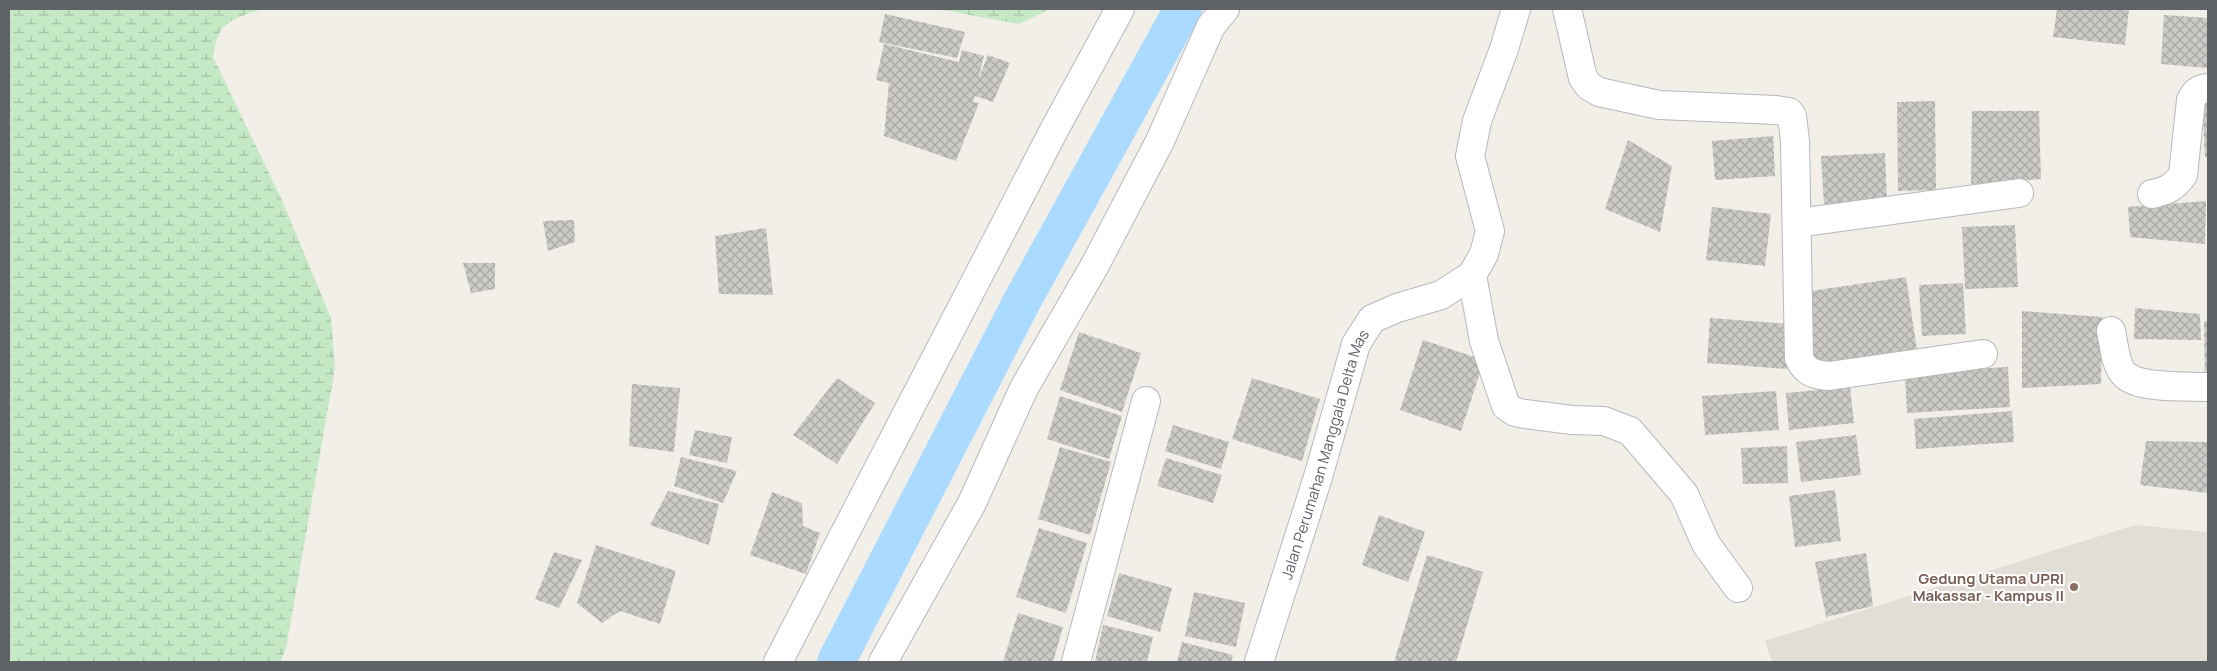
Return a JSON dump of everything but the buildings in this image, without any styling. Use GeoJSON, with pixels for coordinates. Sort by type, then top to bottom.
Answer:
{"type":"FeatureCollection","features":[{"type":"Feature","properties":{"kind":"street"},"geometry":{"type":"LineString","coordinates":[[778,662],[1053,132],[1120,9]]}},
{"type":"Feature","properties":{"kind":"street"},"geometry":{"type":"LineString","coordinates":[[883,662],[972,503],[1024,388],[1095,265],[1160,141],[1211,26],[1225,9]]}},
{"type":"Feature","properties":{"kind":"street"},"geometry":{"type":"LineString","coordinates":[[1516,9],[1504,50],[1477,121],[1470,156],[1490,231],[1484,254],[1472,275],[1484,341],[1506,406],[1515,412],[1525,414],[1572,420],[1604,421],[1630,431],[1684,494],[1706,544],[1738,588]]}},
{"type":"Feature","properties":{"kind":"street"},"geometry":{"type":"LineString","coordinates":[[1567,9],[1583,78],[1589,86],[1599,92],[1660,105],[1789,112],[1792,116],[1795,141],[1799,358],[1803,367],[1813,374],[1829,376],[1983,354]]}},
{"type":"Feature","properties":{"kind":"street"},"geometry":{"type":"LineString","coordinates":[[2152,194],[2176,185],[2183,175],[2191,100],[2194,93],[2200,89],[2208,88]]}},
{"type":"Feature","properties":{"kind":"street"},"geometry":{"type":"LineString","coordinates":[[1796,223],[2019,192]]}},
{"type":"Feature","properties":{"kind":"street","name":"Jalan Perumahan Manggala Delta Mas"},"geometry":{"type":"LineString","coordinates":[[1259,662],[1318,477],[1356,344],[1372,318],[1397,308],[1441,295],[1472,275]]}},
{"type":"Feature","properties":{"kind":"street"},"geometry":{"type":"LineString","coordinates":[[2111,332],[2117,359],[2124,374],[2137,383],[2208,387]]}},
{"type":"Feature","properties":{"kind":"street"},"geometry":{"type":"LineString","coordinates":[[1076,662],[1146,401]]}},
{"type":"Feature","properties":{"kind":"shaded area","name":"Gedung Utama UPRI Makassar - Kampus II"},"geometry":{"type":"Polygon","coordinates":[[[2135,525],[2208,532],[2208,662],[1772,662],[1765,641],[2135,525]]]}},
{"type":"Feature","properties":{"kind":"green space"},"geometry":{"type":"Polygon","coordinates":[[[9,9],[263,9],[228,23],[218,35],[213,57],[281,198],[331,318],[335,368],[286,648],[280,662],[9,662],[9,9]]]}},
{"type":"Feature","properties":{"kind":"green space"},"geometry":{"type":"Polygon","coordinates":[[[937,9],[1050,9],[1019,24],[937,9]]]}},
{"type":"Feature","properties":{"kind":"waterway"},"geometry":{"type":"LineString","coordinates":[[836,662],[1022,301],[1183,9]]}},
{"type":"Feature","properties":{"kind":"place","name":"Gedung Utama UPRI Makassar - Kampus II"},"geometry":{"type":"Point","coordinates":[2074,587]}}]}
